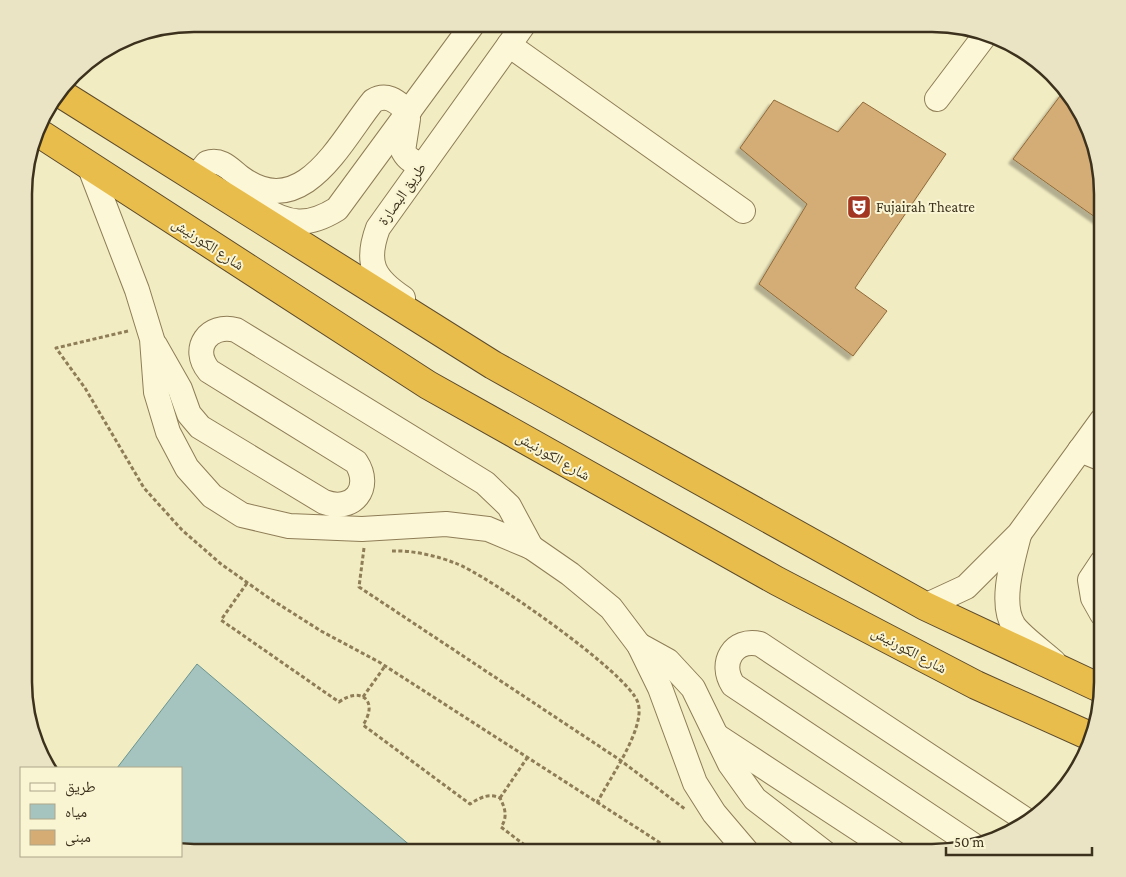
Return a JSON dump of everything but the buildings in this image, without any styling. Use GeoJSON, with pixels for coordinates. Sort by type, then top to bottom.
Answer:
{"type":"FeatureCollection","features":[{"type":"Feature","properties":{"kind":"highway"},"geometry":{"type":"LineString","coordinates":[[66,97],[493,365],[926,606],[1093,686]]}},
{"type":"Feature","properties":{"kind":"highway","name":"شارع الكورنيش"},"geometry":{"type":"LineString","coordinates":[[44,136],[90,168],[404,369],[462,404],[777,581],[976,685],[1085,734]]}},
{"type":"Feature","properties":{"kind":"street"},"geometry":{"type":"LineString","coordinates":[[410,112],[392,98],[378,97],[373,101],[319,174],[306,183],[274,190],[258,186],[244,179],[220,162],[208,163],[198,179],[221,183],[270,214],[287,221],[304,222],[322,218],[337,209],[348,195],[410,112],[467,33]]}},
{"type":"Feature","properties":{"kind":"street","name":"طريق البصارة"},"geometry":{"type":"LineString","coordinates":[[493,365],[450,328],[392,291],[381,279],[373,265],[371,247],[378,228],[518,33]]}},
{"type":"Feature","properties":{"kind":"street"},"geometry":{"type":"LineString","coordinates":[[937,99],[981,41]]}},
{"type":"Feature","properties":{"kind":"street"},"geometry":{"type":"LineString","coordinates":[[509,45],[743,210]]}},
{"type":"Feature","properties":{"kind":"street"},"geometry":{"type":"LineString","coordinates":[[410,112],[403,152],[410,160],[425,162]]}},
{"type":"Feature","properties":{"kind":"street"},"geometry":{"type":"LineString","coordinates":[[90,168],[137,290],[150,333],[156,392],[168,432],[187,468],[212,496],[242,515],[363,540],[446,524],[488,529],[530,547],[570,574],[611,608],[639,645],[660,688],[695,784],[714,814],[741,845]]}},
{"type":"Feature","properties":{"kind":"street"},"geometry":{"type":"LineString","coordinates":[[150,333],[180,389],[189,414],[200,427],[324,502],[340,505],[355,499],[363,485],[361,469],[356,462],[208,370],[204,365],[201,351],[206,338],[212,332],[220,328],[236,330],[485,483],[509,506],[530,547]]}},
{"type":"Feature","properties":{"kind":"street"},"geometry":{"type":"LineString","coordinates":[[926,606],[966,587],[1019,534],[1094,432]]}},
{"type":"Feature","properties":{"kind":"street"},"geometry":{"type":"LineString","coordinates":[[1080,450],[1093,456]]}},
{"type":"Feature","properties":{"kind":"street"},"geometry":{"type":"LineString","coordinates":[[1019,534],[1009,571],[1008,607],[1014,626],[1070,676]]}},
{"type":"Feature","properties":{"kind":"street"},"geometry":{"type":"LineString","coordinates":[[1093,575],[1090,580],[1093,598]]}},
{"type":"Feature","properties":{"kind":"street"},"geometry":{"type":"LineString","coordinates":[[967,840],[733,685],[726,670],[731,653],[744,644],[760,644],[1021,817]]}},
{"type":"Feature","properties":{"kind":"street"},"geometry":{"type":"LineString","coordinates":[[639,645],[668,661],[693,688],[737,777],[755,799],[814,845]]}},
{"type":"Feature","properties":{"kind":"street"},"geometry":{"type":"LineString","coordinates":[[716,735],[883,845]]}},
{"type":"Feature","properties":{"kind":"path"},"geometry":{"type":"LineString","coordinates":[[150,333],[56,348],[86,388],[144,488],[182,530],[221,564],[247,583],[321,631],[385,666],[659,845]]}},
{"type":"Feature","properties":{"kind":"path"},"geometry":{"type":"LineString","coordinates":[[363,540],[373,551]]}},
{"type":"Feature","properties":{"kind":"path"},"geometry":{"type":"LineString","coordinates":[[363,540],[358,587],[620,760],[689,812],[714,814]]}},
{"type":"Feature","properties":{"kind":"path"},"geometry":{"type":"LineString","coordinates":[[390,551],[399,550],[456,563],[555,626],[610,668],[638,702],[639,720],[631,740],[597,803]]}},
{"type":"Feature","properties":{"kind":"path"},"geometry":{"type":"LineString","coordinates":[[247,583],[221,620],[339,702],[355,695],[363,697],[369,703],[371,710],[364,725],[470,804],[481,797],[493,795],[500,798],[506,809],[505,822],[501,827],[524,844]]}},
{"type":"Feature","properties":{"kind":"path"},"geometry":{"type":"LineString","coordinates":[[363,697],[385,666]]}},
{"type":"Feature","properties":{"kind":"path"},"geometry":{"type":"LineString","coordinates":[[500,798],[527,758]]}},
{"type":"Feature","properties":{"kind":"water"},"geometry":{"type":"Polygon","coordinates":[[[197,664],[409,844],[182,844],[182,767],[118,767],[197,664]]]}},
{"type":"Feature","properties":{"kind":"place","name":"Fujairah Theatre"},"geometry":{"type":"Point","coordinates":[859,207]}}]}
